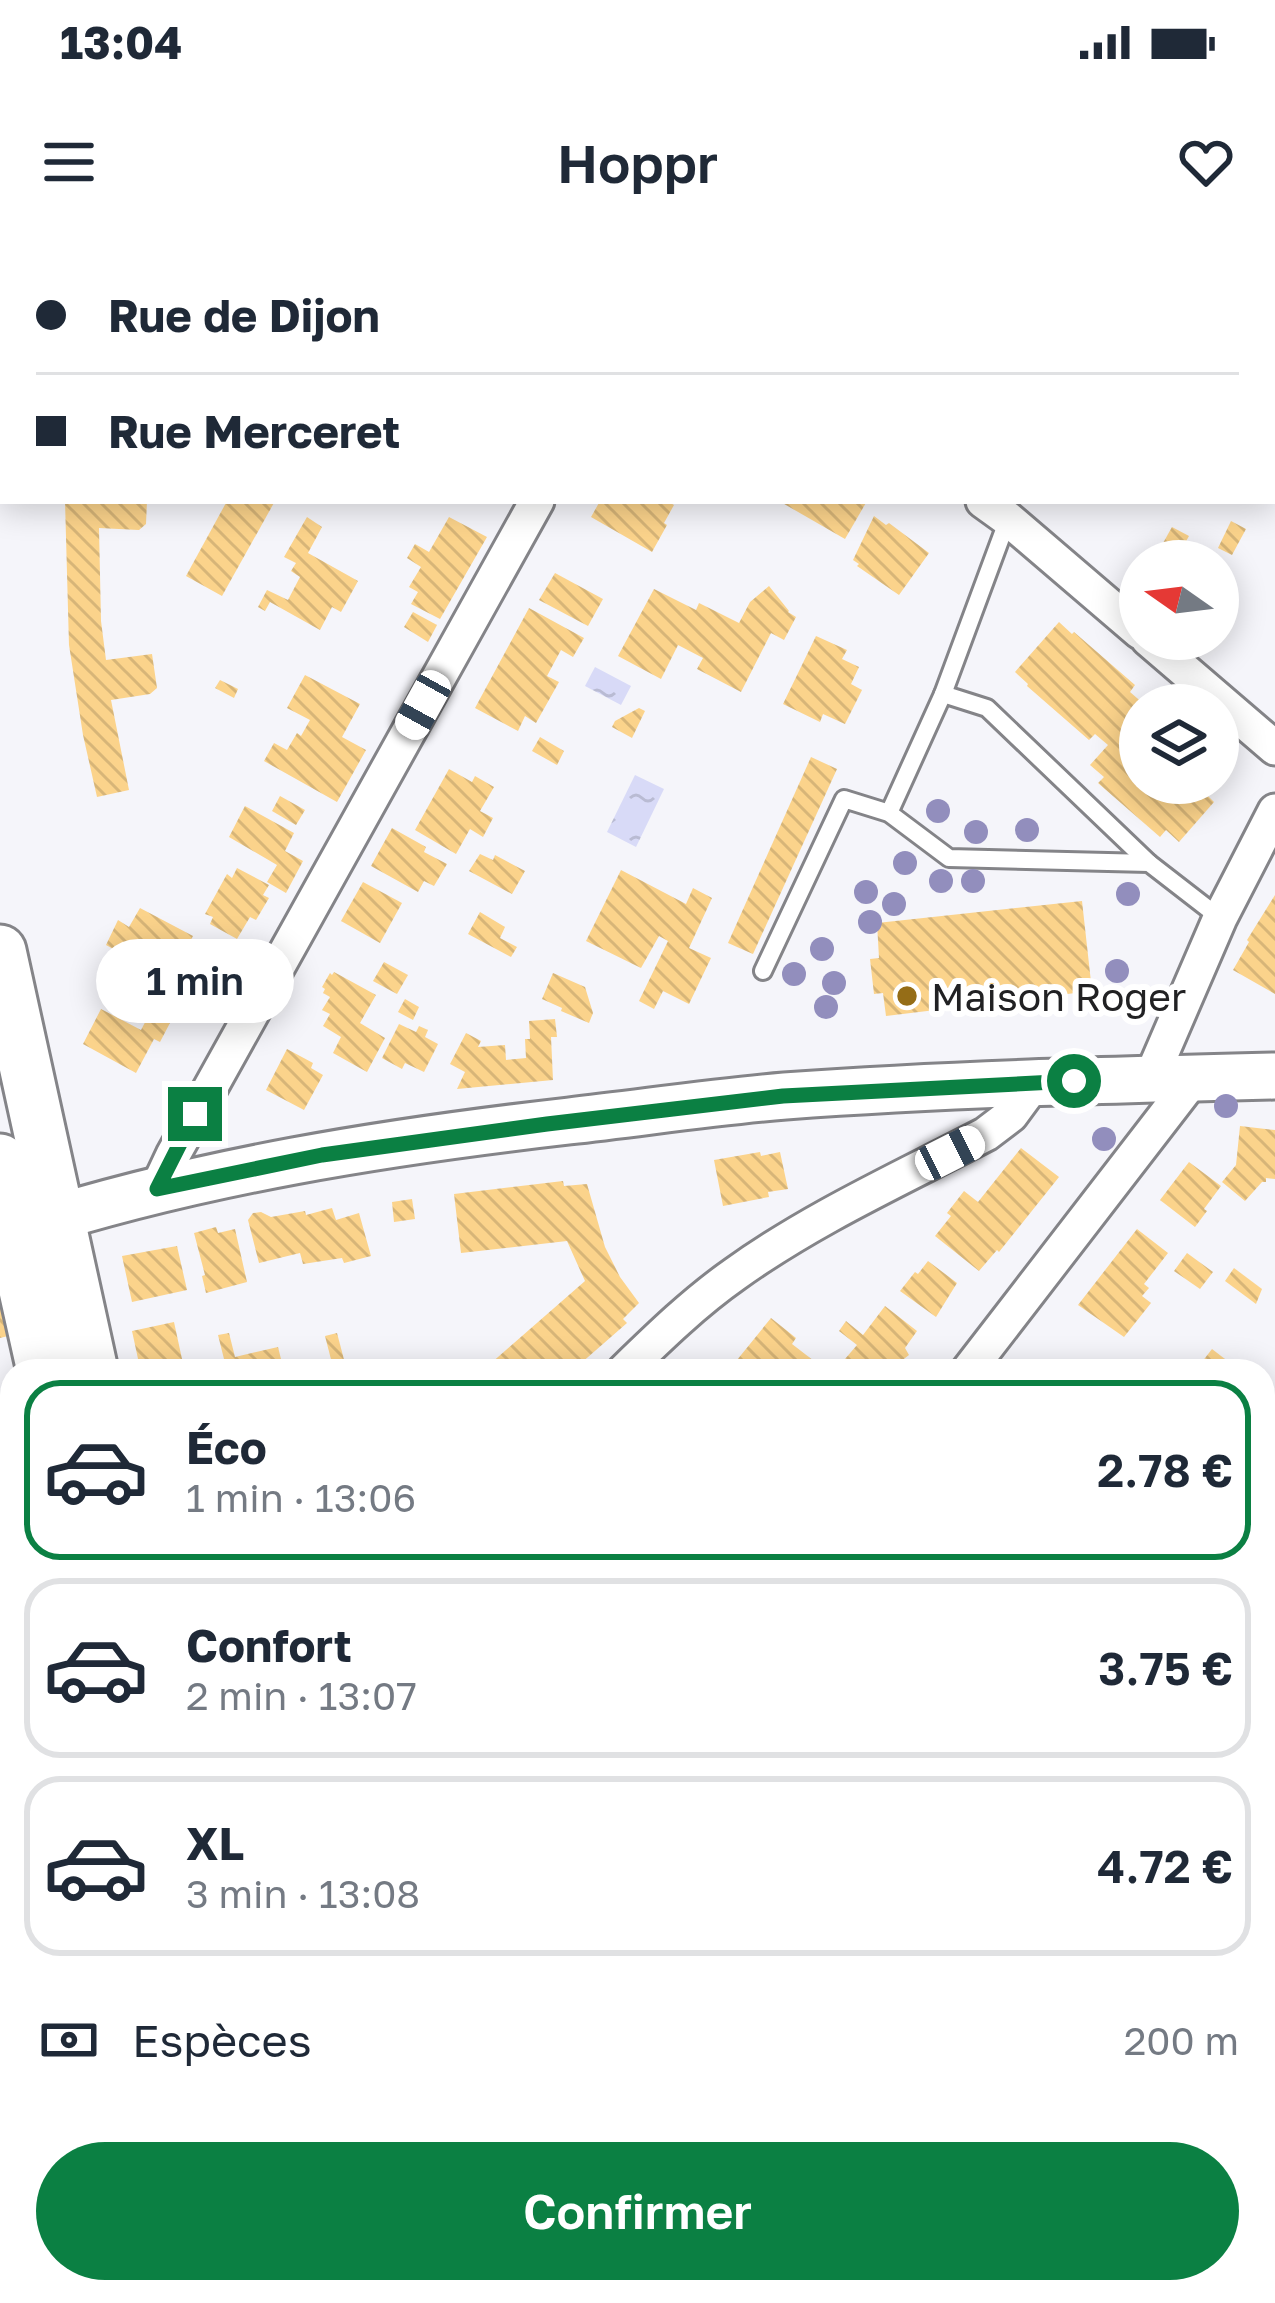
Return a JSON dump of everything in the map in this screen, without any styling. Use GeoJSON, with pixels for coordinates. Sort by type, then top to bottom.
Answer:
{"type":"FeatureCollection","features":[{"type":"Feature","properties":{"kind":"main road"},"geometry":{"type":"LineString","coordinates":[[0,951],[24,1228],[42,1359]]}},
{"type":"Feature","properties":{"kind":"main road"},"geometry":{"type":"LineString","coordinates":[[0,1160],[24,1228],[86,1359]]}},
{"type":"Feature","properties":{"kind":"street"},"geometry":{"type":"LineString","coordinates":[[157,1189],[535,504]]}},
{"type":"Feature","properties":{"kind":"street"},"geometry":{"type":"LineString","coordinates":[[995,510],[1119,614]]}},
{"type":"Feature","properties":{"kind":"street"},"geometry":{"type":"LineString","coordinates":[[1172,660],[1275,748]]}},
{"type":"Feature","properties":{"kind":"street"},"geometry":{"type":"LineString","coordinates":[[976,1359],[1172,1079],[1220,918],[1275,811]]}},
{"type":"Feature","properties":{"kind":"street"},"geometry":{"type":"LineString","coordinates":[[24,1228],[157,1189],[322,1155],[464,1133],[783,1096],[1036,1082],[1275,1076]]}},
{"type":"Feature","properties":{"kind":"street"},"geometry":{"type":"LineString","coordinates":[[637,1359],[734,1274],[808,1227],[986,1134],[1011,1114],[1036,1082]]}},
{"type":"Feature","properties":{"kind":"lane"},"geometry":{"type":"LineString","coordinates":[[889,813],[943,694],[995,510]]}},
{"type":"Feature","properties":{"kind":"lane"},"geometry":{"type":"LineString","coordinates":[[943,694],[987,708],[1149,863],[1220,918]]}},
{"type":"Feature","properties":{"kind":"lane"},"geometry":{"type":"LineString","coordinates":[[763,971],[844,799],[889,813],[949,858],[1149,863]]}},
{"type":"Feature","properties":{"kind":"water"},"geometry":{"type":"Polygon","coordinates":[[[595,667],[631,686],[621,705],[585,686],[595,667]]]}},
{"type":"Feature","properties":{"kind":"water"},"geometry":{"type":"Polygon","coordinates":[[[635,775],[664,789],[636,847],[607,832],[635,775]]]}},
{"type":"Feature","properties":{"kind":"building"},"geometry":{"type":"Polygon","coordinates":[[[65,504],[147,504],[146,524],[139,530],[99,528],[106,660],[152,654],[157,688],[150,694],[111,700],[129,790],[97,797],[69,645],[65,504]]]}},
{"type":"Feature","properties":{"kind":"building"},"geometry":{"type":"Polygon","coordinates":[[[225,504],[273,504],[222,596],[186,576],[225,504]]]}},
{"type":"Feature","properties":{"kind":"building"},"geometry":{"type":"Polygon","coordinates":[[[598,504],[674,505],[652,552],[591,517],[598,504]]]}},
{"type":"Feature","properties":{"kind":"building"},"geometry":{"type":"Polygon","coordinates":[[[784,504],[865,504],[845,539],[784,504]]]}},
{"type":"Feature","properties":{"kind":"building"},"geometry":{"type":"Polygon","coordinates":[[[874,516],[929,553],[899,595],[853,560],[874,516]]]}},
{"type":"Feature","properties":{"kind":"building"},"geometry":{"type":"Polygon","coordinates":[[[307,517],[322,527],[308,553],[358,581],[341,612],[332,607],[320,630],[270,602],[265,611],[258,607],[267,590],[288,600],[300,577],[291,571],[296,563],[284,557],[307,517]]]}},
{"type":"Feature","properties":{"kind":"building"},"geometry":{"type":"Polygon","coordinates":[[[449,517],[487,537],[440,619],[411,604],[418,592],[409,587],[421,567],[407,558],[415,544],[429,552],[449,517]]]}},
{"type":"Feature","properties":{"kind":"building"},"geometry":{"type":"Polygon","coordinates":[[[1231,521],[1246,529],[1239,542],[1222,540],[1231,521]]]}},
{"type":"Feature","properties":{"kind":"building"},"geometry":{"type":"Polygon","coordinates":[[[1172,527],[1189,536],[1187,540],[1165,540],[1172,527]]]}},
{"type":"Feature","properties":{"kind":"building"},"geometry":{"type":"Polygon","coordinates":[[[555,573],[603,599],[588,626],[539,600],[555,573]]]}},
{"type":"Feature","properties":{"kind":"building"},"geometry":{"type":"Polygon","coordinates":[[[769,586],[796,617],[784,640],[771,633],[741,692],[697,669],[703,658],[678,645],[661,679],[618,656],[654,589],[696,610],[699,603],[739,623],[750,602],[769,586]]]}},
{"type":"Feature","properties":{"kind":"building"},"geometry":{"type":"Polygon","coordinates":[[[529,608],[584,638],[573,657],[561,650],[547,676],[559,682],[536,723],[525,716],[518,731],[475,708],[529,608]]]}},
{"type":"Feature","properties":{"kind":"building"},"geometry":{"type":"Polygon","coordinates":[[[413,612],[437,625],[428,642],[404,627],[413,612]]]}},
{"type":"Feature","properties":{"kind":"building"},"geometry":{"type":"Polygon","coordinates":[[[1059,622],[1134,684],[1119,684],[1119,801],[1098,783],[1104,777],[1090,765],[1108,745],[1095,734],[1089,740],[1015,672],[1059,622]]]}},
{"type":"Feature","properties":{"kind":"building"},"geometry":{"type":"Polygon","coordinates":[[[816,636],[847,650],[842,659],[859,667],[851,684],[862,690],[845,724],[823,714],[820,722],[783,704],[816,636]]]}},
{"type":"Feature","properties":{"kind":"building"},"geometry":{"type":"Polygon","coordinates":[[[305,675],[360,704],[342,737],[366,750],[337,802],[264,761],[274,743],[287,750],[310,720],[287,708],[305,675]]]}},
{"type":"Feature","properties":{"kind":"building"},"geometry":{"type":"Polygon","coordinates":[[[220,680],[238,689],[234,698],[215,688],[220,680]]]}},
{"type":"Feature","properties":{"kind":"building"},"geometry":{"type":"Polygon","coordinates":[[[639,708],[645,711],[632,738],[612,727],[615,721],[639,708]]]}},
{"type":"Feature","properties":{"kind":"building"},"geometry":{"type":"Polygon","coordinates":[[[540,737],[564,751],[557,765],[532,751],[540,737]]]}},
{"type":"Feature","properties":{"kind":"building"},"geometry":{"type":"Polygon","coordinates":[[[811,757],[837,769],[753,954],[728,943],[811,757]]]}},
{"type":"Feature","properties":{"kind":"building"},"geometry":{"type":"Polygon","coordinates":[[[449,769],[494,787],[480,811],[493,818],[483,837],[470,829],[456,854],[415,830],[449,769]]]}},
{"type":"Feature","properties":{"kind":"building"},"geometry":{"type":"Polygon","coordinates":[[[280,796],[305,810],[296,825],[272,811],[280,796]]]}},
{"type":"Feature","properties":{"kind":"building"},"geometry":{"type":"Polygon","coordinates":[[[1122,804],[1212,804],[1179,842],[1166,830],[1160,837],[1122,804]]]}},
{"type":"Feature","properties":{"kind":"building"},"geometry":{"type":"Polygon","coordinates":[[[245,806],[294,833],[285,851],[303,861],[286,893],[267,882],[277,865],[229,837],[245,806]]]}},
{"type":"Feature","properties":{"kind":"building"},"geometry":{"type":"Polygon","coordinates":[[[392,828],[447,864],[434,886],[424,881],[418,892],[371,866],[392,828]]]}},
{"type":"Feature","properties":{"kind":"building"},"geometry":{"type":"Polygon","coordinates":[[[480,854],[493,860],[495,855],[525,871],[512,894],[469,871],[480,854]]]}},
{"type":"Feature","properties":{"kind":"building"},"geometry":{"type":"Polygon","coordinates":[[[237,868],[269,885],[263,895],[269,898],[237,939],[210,924],[213,917],[205,914],[227,874],[232,878],[237,868]]]}},
{"type":"Feature","properties":{"kind":"building"},"geometry":{"type":"Polygon","coordinates":[[[621,870],[686,904],[693,888],[712,898],[689,948],[711,958],[689,1004],[663,991],[654,1009],[639,1001],[668,941],[659,936],[641,968],[586,941],[621,870]]]}},
{"type":"Feature","properties":{"kind":"building"},"geometry":{"type":"Polygon","coordinates":[[[363,882],[402,903],[380,943],[341,921],[363,882]]]}},
{"type":"Feature","properties":{"kind":"building"},"geometry":{"type":"Polygon","coordinates":[[[1275,895],[1275,994],[1233,970],[1275,895]]]}},
{"type":"Feature","properties":{"kind":"building"},"geometry":{"type":"Polygon","coordinates":[[[1082,901],[1092,991],[886,1016],[883,993],[874,994],[870,959],[879,958],[877,923],[1082,901]]]}},
{"type":"Feature","properties":{"kind":"building"},"geometry":{"type":"Polygon","coordinates":[[[140,908],[193,936],[168,984],[115,956],[117,951],[106,945],[118,920],[129,927],[140,908]]]}},
{"type":"Feature","properties":{"kind":"building"},"geometry":{"type":"Polygon","coordinates":[[[480,912],[505,927],[500,938],[517,947],[511,957],[468,934],[480,912]]]}},
{"type":"Feature","properties":{"kind":"building"},"geometry":{"type":"Polygon","coordinates":[[[384,962],[408,975],[397,994],[373,981],[384,962]]]}},
{"type":"Feature","properties":{"kind":"building"},"geometry":{"type":"Polygon","coordinates":[[[334,972],[376,995],[360,1023],[385,1038],[367,1072],[333,1053],[341,1037],[323,1026],[330,1014],[322,1010],[330,997],[322,987],[334,972]]]}},
{"type":"Feature","properties":{"kind":"building"},"geometry":{"type":"Polygon","coordinates":[[[553,973],[585,987],[593,1013],[589,1023],[542,999],[553,973]]]}},
{"type":"Feature","properties":{"kind":"building"},"geometry":{"type":"Polygon","coordinates":[[[405,999],[419,1007],[413,1020],[398,1012],[405,999]]]}},
{"type":"Feature","properties":{"kind":"building"},"geometry":{"type":"Polygon","coordinates":[[[101,1009],[141,1030],[151,1011],[171,1021],[160,1042],[154,1039],[136,1073],[83,1044],[101,1009]]]}},
{"type":"Feature","properties":{"kind":"building"},"geometry":{"type":"Polygon","coordinates":[[[555,1019],[553,1080],[457,1089],[465,1072],[450,1064],[466,1033],[481,1041],[478,1047],[505,1045],[506,1060],[526,1058],[529,1021],[555,1019]]]}},
{"type":"Feature","properties":{"kind":"building"},"geometry":{"type":"Polygon","coordinates":[[[399,1024],[416,1032],[419,1026],[428,1030],[425,1037],[438,1044],[424,1072],[405,1063],[402,1069],[382,1058],[399,1024]]]}},
{"type":"Feature","properties":{"kind":"building"},"geometry":{"type":"Polygon","coordinates":[[[287,1049],[313,1063],[311,1068],[323,1075],[304,1110],[266,1090],[287,1049]]]}},
{"type":"Feature","properties":{"kind":"building"},"geometry":{"type":"Polygon","coordinates":[[[1240,1126],[1275,1130],[1275,1179],[1266,1178],[1245,1201],[1222,1182],[1236,1165],[1240,1126]]]}},
{"type":"Feature","properties":{"kind":"building"},"geometry":{"type":"Polygon","coordinates":[[[1021,1148],[1059,1177],[979,1271],[935,1236],[964,1191],[978,1202],[1021,1148]]]}},
{"type":"Feature","properties":{"kind":"building"},"geometry":{"type":"Polygon","coordinates":[[[760,1152],[761,1156],[780,1152],[788,1189],[723,1206],[714,1160],[760,1152]]]}},
{"type":"Feature","properties":{"kind":"building"},"geometry":{"type":"Polygon","coordinates":[[[1189,1162],[1221,1186],[1195,1227],[1160,1200],[1189,1162]]]}},
{"type":"Feature","properties":{"kind":"building"},"geometry":{"type":"Polygon","coordinates":[[[563,1181],[564,1186],[587,1184],[605,1247],[639,1303],[623,1319],[627,1323],[586,1359],[496,1359],[585,1281],[567,1241],[461,1253],[454,1194],[563,1181]]]}},
{"type":"Feature","properties":{"kind":"building"},"geometry":{"type":"Polygon","coordinates":[[[412,1199],[415,1219],[394,1222],[392,1202],[412,1199]]]}},
{"type":"Feature","properties":{"kind":"building"},"geometry":{"type":"Polygon","coordinates":[[[332,1208],[336,1220],[359,1213],[371,1256],[344,1263],[342,1258],[303,1264],[300,1253],[259,1263],[248,1220],[253,1213],[271,1217],[305,1211],[306,1215],[332,1208]]]}},
{"type":"Feature","properties":{"kind":"building"},"geometry":{"type":"Polygon","coordinates":[[[216,1227],[218,1233],[235,1229],[247,1282],[206,1293],[194,1233],[216,1227]]]}},
{"type":"Feature","properties":{"kind":"building"},"geometry":{"type":"Polygon","coordinates":[[[1137,1229],[1168,1253],[1144,1284],[1149,1288],[1142,1296],[1151,1303],[1124,1337],[1078,1305],[1137,1229]]]}},
{"type":"Feature","properties":{"kind":"building"},"geometry":{"type":"Polygon","coordinates":[[[177,1246],[187,1290],[132,1302],[122,1256],[177,1246]]]}},
{"type":"Feature","properties":{"kind":"building"},"geometry":{"type":"Polygon","coordinates":[[[1187,1253],[1213,1272],[1200,1289],[1174,1271],[1187,1253]]]}},
{"type":"Feature","properties":{"kind":"building"},"geometry":{"type":"Polygon","coordinates":[[[928,1261],[957,1283],[936,1317],[900,1291],[928,1261]]]}},
{"type":"Feature","properties":{"kind":"building"},"geometry":{"type":"Polygon","coordinates":[[[1234,1268],[1262,1289],[1256,1304],[1225,1281],[1234,1268]]]}},
{"type":"Feature","properties":{"kind":"building"},"geometry":{"type":"Polygon","coordinates":[[[0,1300],[5,1303],[12,1335],[0,1338],[0,1300]]]}},
{"type":"Feature","properties":{"kind":"building"},"geometry":{"type":"Polygon","coordinates":[[[885,1306],[917,1331],[905,1348],[909,1355],[904,1359],[845,1359],[857,1345],[839,1331],[846,1321],[863,1335],[885,1306]]]}},
{"type":"Feature","properties":{"kind":"building"},"geometry":{"type":"Polygon","coordinates":[[[771,1318],[796,1338],[792,1344],[811,1359],[738,1359],[771,1318]]]}},
{"type":"Feature","properties":{"kind":"building"},"geometry":{"type":"Polygon","coordinates":[[[174,1322],[182,1359],[138,1359],[132,1331],[174,1322]]]}},
{"type":"Feature","properties":{"kind":"building"},"geometry":{"type":"Polygon","coordinates":[[[229,1333],[235,1357],[278,1347],[281,1359],[224,1359],[218,1335],[229,1333]]]}},
{"type":"Feature","properties":{"kind":"building"},"geometry":{"type":"Polygon","coordinates":[[[337,1333],[344,1359],[331,1359],[325,1336],[337,1333]]]}},
{"type":"Feature","properties":{"kind":"building"},"geometry":{"type":"Polygon","coordinates":[[[1212,1349],[1225,1359],[1204,1359],[1212,1349]]]}},
{"type":"Feature","properties":{"kind":"place","name":"Maison Roger"},"geometry":{"type":"Point","coordinates":[907,996]}},
{"type":"Feature","properties":{"kind":"route"},"geometry":{"type":"LineString","coordinates":[[195,1114],[157,1189],[322,1155],[464,1133],[783,1096],[1074,1081]]}}]}
